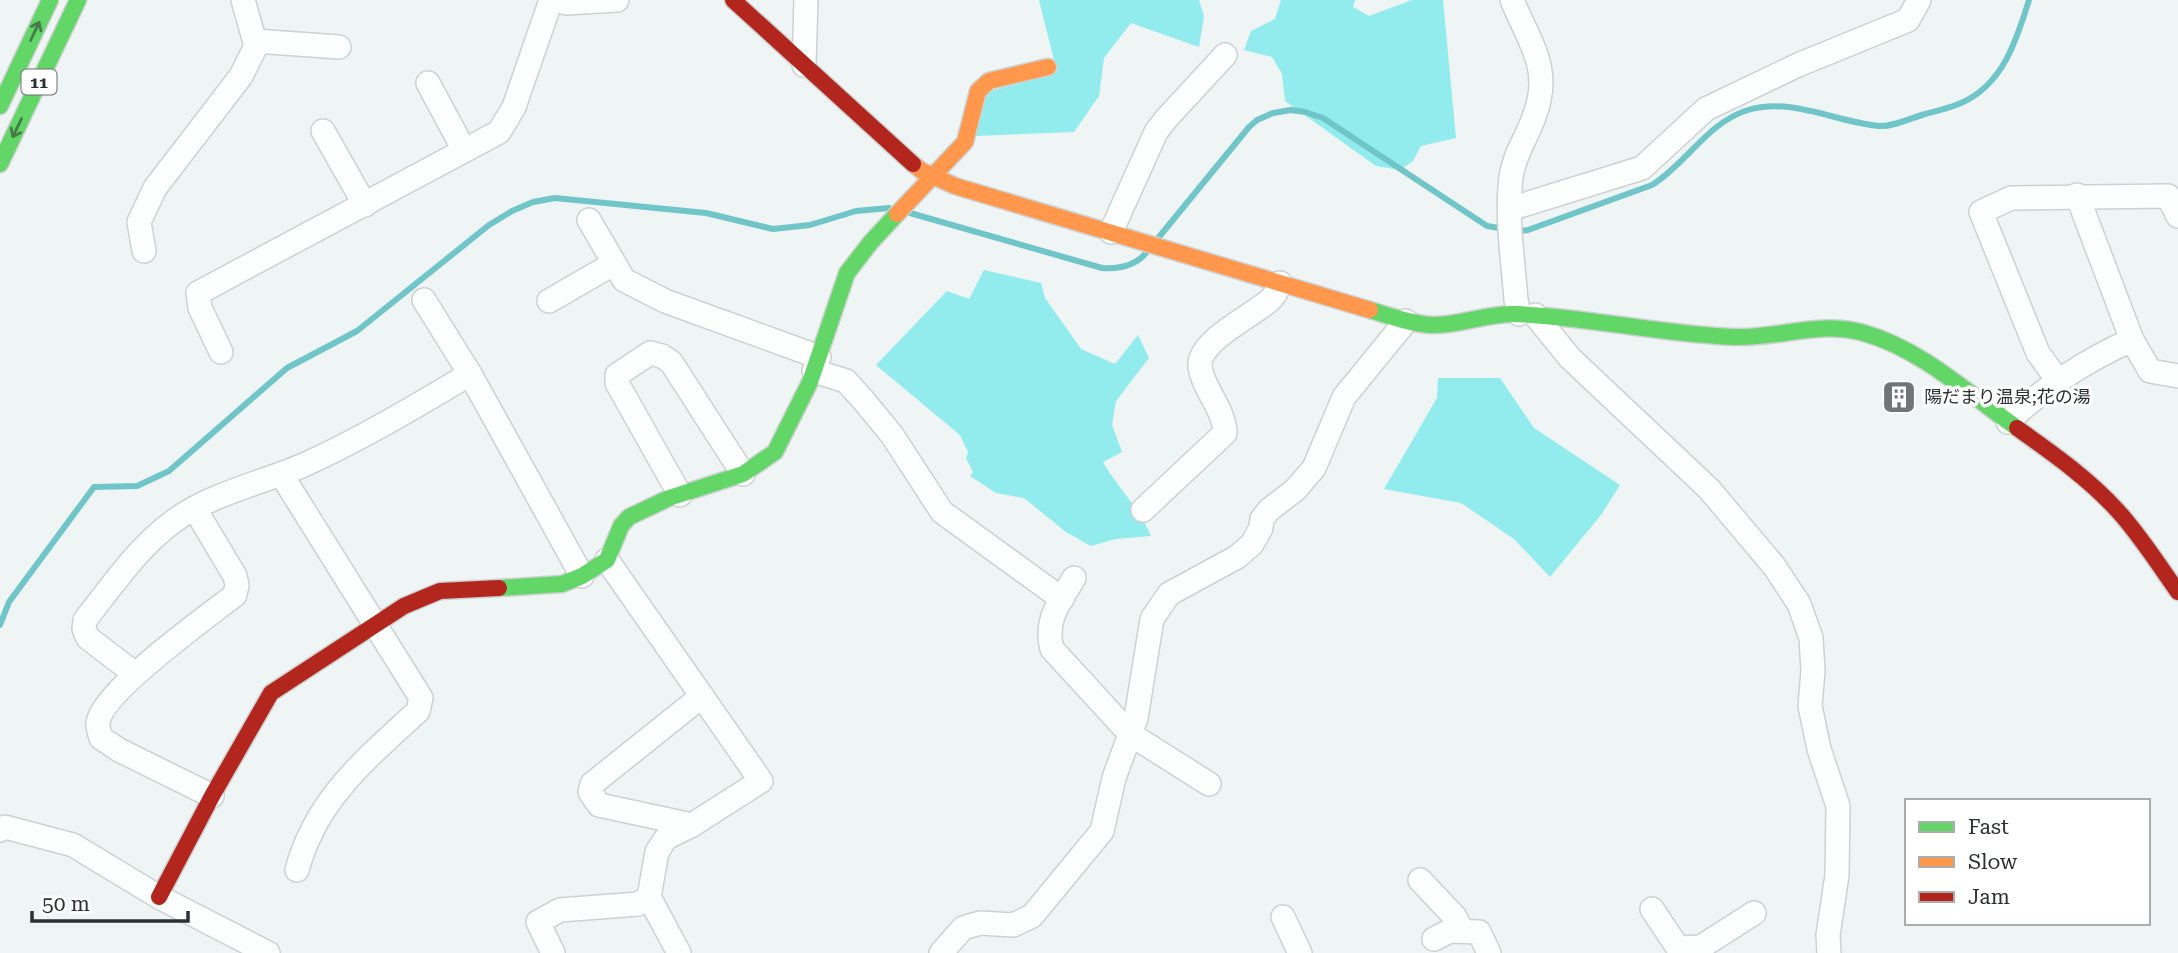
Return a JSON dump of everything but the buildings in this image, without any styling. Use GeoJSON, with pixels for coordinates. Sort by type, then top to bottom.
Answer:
{"type":"FeatureCollection","features":[{"type":"Feature","properties":{"kind":"street","name":"11"},"geometry":{"type":"LineString","coordinates":[[0,106],[50,0]]}},
{"type":"Feature","properties":{"kind":"street","name":"11"},"geometry":{"type":"LineString","coordinates":[[0,163],[78,0]]}},
{"type":"Feature","properties":{"kind":"street"},"geometry":{"type":"LineString","coordinates":[[144,251],[139,222],[155,188],[241,76],[256,46],[243,0]]}},
{"type":"Feature","properties":{"kind":"street"},"geometry":{"type":"LineString","coordinates":[[221,352],[200,308],[198,293],[499,131],[514,107],[553,0],[566,3],[617,0]]}},
{"type":"Feature","properties":{"kind":"street"},"geometry":{"type":"LineString","coordinates":[[733,0],[905,158],[932,176],[955,186],[1406,321],[1433,325],[1493,315],[1527,315],[1733,337],[1761,337],[1832,327],[1856,330],[1881,340],[1910,355],[2008,422],[2105,498],[2126,521],[2178,592]]}},
{"type":"Feature","properties":{"kind":"street"},"geometry":{"type":"LineString","coordinates":[[804,65],[806,0]]}},
{"type":"Feature","properties":{"kind":"street"},"geometry":{"type":"LineString","coordinates":[[1512,0],[1536,50],[1541,69],[1541,86],[1534,117],[1513,166],[1510,209],[1516,300],[1527,315],[1570,358],[1709,489],[1774,566],[1799,604],[1811,638],[1813,671],[1810,706],[1819,749],[1838,806],[1837,874],[1828,935],[1829,953]]}},
{"type":"Feature","properties":{"kind":"street"},"geometry":{"type":"LineString","coordinates":[[1510,209],[1642,168],[1706,109],[1798,65],[1908,20],[1919,0]]}},
{"type":"Feature","properties":{"kind":"street"},"geometry":{"type":"LineString","coordinates":[[255,41],[339,47]]}},
{"type":"Feature","properties":{"kind":"street"},"geometry":{"type":"LineString","coordinates":[[1111,232],[1156,132],[1225,55]]}},
{"type":"Feature","properties":{"kind":"street"},"geometry":{"type":"LineString","coordinates":[[159,897],[212,796],[271,694],[404,606],[440,591],[562,584],[582,576],[607,560],[621,526],[629,517],[680,495],[743,474],[775,452],[816,364],[847,273],[871,242],[965,142],[978,90],[989,81],[1048,67]]}},
{"type":"Feature","properties":{"kind":"street"},"geometry":{"type":"LineString","coordinates":[[428,83],[464,150]]}},
{"type":"Feature","properties":{"kind":"street"},"geometry":{"type":"LineString","coordinates":[[323,131],[365,205]]}},
{"type":"Feature","properties":{"kind":"street"},"geometry":{"type":"LineString","coordinates":[[2077,195],[2132,340],[2150,371],[2178,376]]}},
{"type":"Feature","properties":{"kind":"street"},"geometry":{"type":"LineString","coordinates":[[2059,382],[2038,353],[1981,212],[2011,198],[2077,195],[2168,196],[2178,216]]}},
{"type":"Feature","properties":{"kind":"street"},"geometry":{"type":"LineString","coordinates":[[589,220],[624,280],[665,301],[816,364],[846,381],[892,435],[942,512],[1062,598]]}},
{"type":"Feature","properties":{"kind":"street"},"geometry":{"type":"LineString","coordinates":[[549,301],[613,264]]}},
{"type":"Feature","properties":{"kind":"street"},"geometry":{"type":"LineString","coordinates":[[1143,510],[1225,433],[1224,422],[1200,368],[1201,355],[1213,341],[1274,296],[1280,283]]}},
{"type":"Feature","properties":{"kind":"street"},"geometry":{"type":"LineString","coordinates":[[424,300],[470,374],[582,576]]}},
{"type":"Feature","properties":{"kind":"street"},"geometry":{"type":"LineString","coordinates":[[941,953],[963,928],[980,923],[1013,925],[1032,916],[1102,831],[1114,778],[1136,719],[1152,619],[1163,600],[1177,589],[1237,558],[1252,544],[1262,519],[1269,510],[1295,489],[1314,468],[1344,397],[1406,321]]}},
{"type":"Feature","properties":{"kind":"street"},"geometry":{"type":"LineString","coordinates":[[2008,422],[2021,409],[2059,382],[2104,353],[2132,340]]}},
{"type":"Feature","properties":{"kind":"street"},"geometry":{"type":"LineString","coordinates":[[680,495],[617,383],[617,375],[650,353],[671,362],[743,474]]}},
{"type":"Feature","properties":{"kind":"street"},"geometry":{"type":"LineString","coordinates":[[134,673],[88,638],[84,629],[85,621],[129,563],[174,521],[215,499],[281,474],[355,441],[470,374]]}},
{"type":"Feature","properties":{"kind":"street"},"geometry":{"type":"LineString","coordinates":[[281,474],[421,698],[418,711],[348,776],[327,803],[303,845],[297,870]]}},
{"type":"Feature","properties":{"kind":"street"},"geometry":{"type":"LineString","coordinates":[[195,509],[235,576],[235,595],[134,673],[102,712],[97,724],[102,738],[119,750],[212,796]]}},
{"type":"Feature","properties":{"kind":"street"},"geometry":{"type":"LineString","coordinates":[[607,560],[761,781],[692,825],[666,838],[657,852],[649,897],[680,953]]}},
{"type":"Feature","properties":{"kind":"street"},"geometry":{"type":"LineString","coordinates":[[1074,578],[1052,615],[1048,635],[1052,649],[1130,734],[1209,784]]}},
{"type":"Feature","properties":{"kind":"street"},"geometry":{"type":"LineString","coordinates":[[692,825],[599,805],[590,792],[592,784],[702,696]]}},
{"type":"Feature","properties":{"kind":"street"},"geometry":{"type":"LineString","coordinates":[[0,830],[5,827],[73,845],[159,897],[268,953]]}},
{"type":"Feature","properties":{"kind":"street"},"geometry":{"type":"LineString","coordinates":[[1420,880],[1455,917],[1462,931]]}},
{"type":"Feature","properties":{"kind":"street"},"geometry":{"type":"LineString","coordinates":[[553,953],[538,922],[560,910],[638,904],[649,897]]}},
{"type":"Feature","properties":{"kind":"street"},"geometry":{"type":"LineString","coordinates":[[1652,909],[1673,951],[1701,947],[1754,913]]}},
{"type":"Feature","properties":{"kind":"street"},"geometry":{"type":"LineString","coordinates":[[1283,917],[1300,953]]}},
{"type":"Feature","properties":{"kind":"street"},"geometry":{"type":"LineString","coordinates":[[1434,939],[1450,931],[1479,932],[1489,953]]}},
{"type":"Feature","properties":{"kind":"shaded area"},"geometry":{"type":"Polygon","coordinates":[[[1039,0],[1199,0],[1204,16],[1199,47],[1131,23],[1104,58],[1099,96],[1074,132],[975,136],[984,93],[1057,72],[1039,0]]]}},
{"type":"Feature","properties":{"kind":"shaded area"},"geometry":{"type":"Polygon","coordinates":[[[1281,0],[1355,0],[1353,7],[1369,16],[1412,0],[1443,0],[1456,138],[1421,146],[1413,161],[1400,170],[1376,166],[1285,101],[1282,74],[1272,57],[1244,50],[1251,31],[1275,19],[1281,0]]]}},
{"type":"Feature","properties":{"kind":"shaded area"},"geometry":{"type":"Polygon","coordinates":[[[984,270],[1041,283],[1045,298],[1081,349],[1115,364],[1138,335],[1149,358],[1116,401],[1112,425],[1122,452],[1103,462],[1151,536],[1116,539],[1091,546],[1066,532],[1024,498],[996,493],[970,476],[973,472],[960,435],[876,365],[947,291],[969,299],[984,270]]]}},
{"type":"Feature","properties":{"kind":"shaded area"},"geometry":{"type":"Polygon","coordinates":[[[1438,378],[1500,378],[1534,428],[1620,485],[1601,515],[1550,577],[1514,539],[1461,503],[1384,489],[1437,398],[1438,378]]]}},
{"type":"Feature","properties":{"kind":"waterway"},"geometry":{"type":"LineString","coordinates":[[1159,237],[1249,127],[1273,113],[1291,110],[1323,118],[1487,226],[1528,230],[1652,185],[1676,166],[1709,133],[1748,110],[1781,106],[1884,126],[1961,103],[1988,85],[1998,73],[2013,45],[2029,0]]}},
{"type":"Feature","properties":{"kind":"waterway"},"geometry":{"type":"LineString","coordinates":[[0,625],[9,602],[94,487],[137,486],[169,471],[287,368],[357,331],[489,225],[512,211],[533,202],[555,198],[706,213],[773,229],[810,225],[856,211],[889,208]]}},
{"type":"Feature","properties":{"kind":"waterway"},"geometry":{"type":"LineString","coordinates":[[910,213],[1102,268],[1126,266],[1146,253]]}},
{"type":"Feature","properties":{"kind":"traffic: fast"},"geometry":{"type":"LineString","coordinates":[[0,106],[50,0]]}},
{"type":"Feature","properties":{"kind":"traffic: fast"},"geometry":{"type":"LineString","coordinates":[[0,164],[78,0]]}},
{"type":"Feature","properties":{"kind":"traffic: fast"},"geometry":{"type":"LineString","coordinates":[[499,588],[562,584],[582,576],[607,560],[621,526],[629,517],[669,498],[743,474],[775,452],[810,382],[847,273],[897,214]]}},
{"type":"Feature","properties":{"kind":"traffic: fast"},"geometry":{"type":"LineString","coordinates":[[1370,310],[1432,325],[1516,314],[1733,337],[1831,328],[1848,330],[1885,340],[1925,361],[2017,428]]}},
{"type":"Feature","properties":{"kind":"traffic: slow"},"geometry":{"type":"LineString","coordinates":[[897,214],[965,142],[978,91],[989,81],[1048,67]]}},
{"type":"Feature","properties":{"kind":"traffic: slow"},"geometry":{"type":"LineString","coordinates":[[913,164],[955,186],[1370,310]]}},
{"type":"Feature","properties":{"kind":"traffic: jam"},"geometry":{"type":"LineString","coordinates":[[733,0],[913,164]]}},
{"type":"Feature","properties":{"kind":"traffic: jam"},"geometry":{"type":"LineString","coordinates":[[2017,428],[2069,466],[2106,498],[2133,529],[2178,592]]}},
{"type":"Feature","properties":{"kind":"traffic: jam"},"geometry":{"type":"LineString","coordinates":[[159,897],[212,796],[271,693],[404,606],[440,591],[499,588]]}},
{"type":"Feature","properties":{"kind":"place","name":"陽だまり温泉;花の湯"},"geometry":{"type":"Point","coordinates":[1899,397]}}]}
